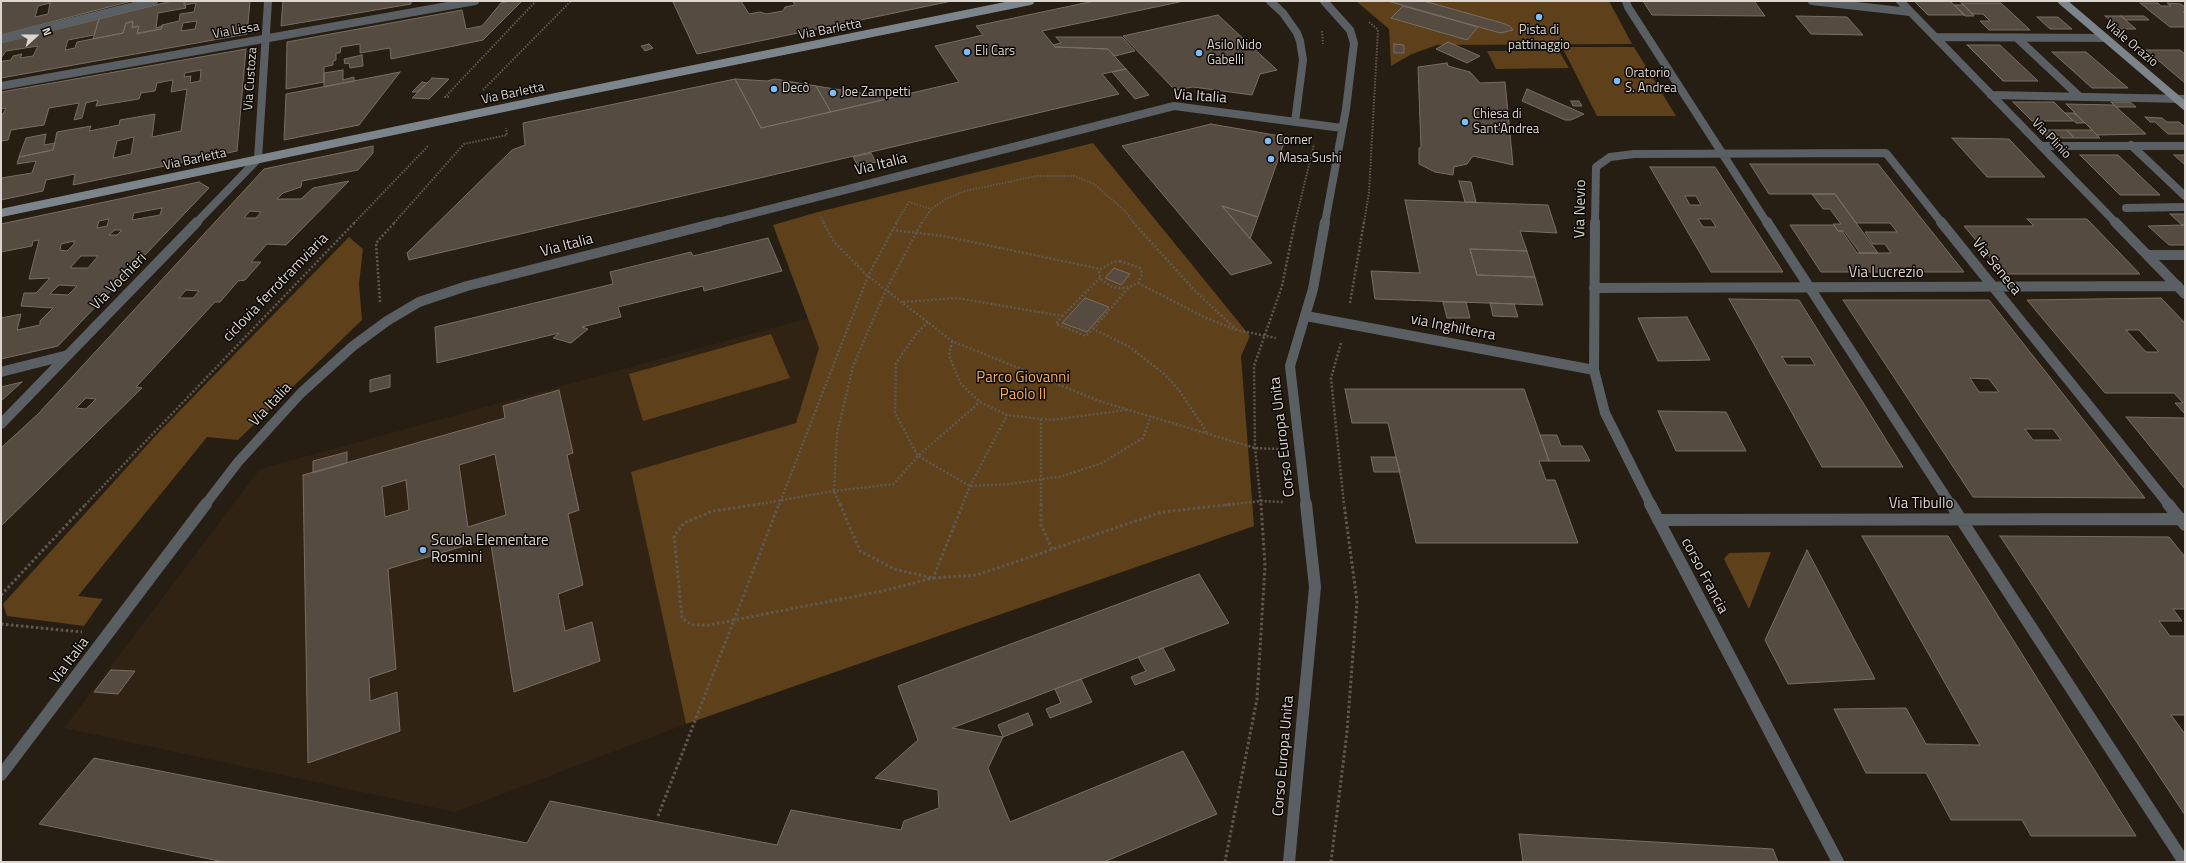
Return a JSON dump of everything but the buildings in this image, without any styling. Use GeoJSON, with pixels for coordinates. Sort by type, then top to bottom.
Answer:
{"type":"FeatureCollection","features":[{"type":"Feature","properties":{"kind":"main road","name":"Via Barletta"},"geometry":{"type":"LineString","coordinates":[[1,213],[478,113],[1030,1]]}},
{"type":"Feature","properties":{"kind":"main road","name":"Viale Orazio"},"geometry":{"type":"LineString","coordinates":[[2062,1],[2185,106]]}},
{"type":"Feature","properties":{"kind":"street"},"geometry":{"type":"LineString","coordinates":[[1,39],[154,1]]}},
{"type":"Feature","properties":{"kind":"street","name":"Via Custoza"},"geometry":{"type":"LineString","coordinates":[[258,159],[268,1]]}},
{"type":"Feature","properties":{"kind":"street","name":"Via Lissa"},"geometry":{"type":"LineString","coordinates":[[1,86],[475,1]]}},
{"type":"Feature","properties":{"kind":"street"},"geometry":{"type":"LineString","coordinates":[[1270,1],[1282,13],[1297,33],[1300,41],[1303,60],[1295,122]]}},
{"type":"Feature","properties":{"kind":"street","name":"Corso Europa Unita"},"geometry":{"type":"LineString","coordinates":[[1289,862],[1315,587],[1290,366],[1296,341],[1306,316],[1313,289],[1342,128],[1354,43],[1350,30],[1324,1]]}},
{"type":"Feature","properties":{"kind":"street"},"geometry":{"type":"LineString","coordinates":[[1626,1],[1628,7],[1725,154],[1808,287],[2184,862]]}},
{"type":"Feature","properties":{"kind":"street"},"geometry":{"type":"LineString","coordinates":[[1812,1],[1910,12]]}},
{"type":"Feature","properties":{"kind":"street","name":"Via Plinio"},"geometry":{"type":"LineString","coordinates":[[1900,1],[2185,294]]}},
{"type":"Feature","properties":{"kind":"street"},"geometry":{"type":"LineString","coordinates":[[1935,37],[2105,38]]}},
{"type":"Feature","properties":{"kind":"street"},"geometry":{"type":"LineString","coordinates":[[2017,38],[2080,97]]}},
{"type":"Feature","properties":{"kind":"street"},"geometry":{"type":"LineString","coordinates":[[1992,95],[2185,99]]}},
{"type":"Feature","properties":{"kind":"street","name":"Via Italia"},"geometry":{"type":"LineString","coordinates":[[1,775],[238,462],[301,393],[353,346],[387,321],[419,302],[466,286],[1174,106],[1342,128]]}},
{"type":"Feature","properties":{"kind":"street"},"geometry":{"type":"LineString","coordinates":[[2041,146],[2185,146]]}},
{"type":"Feature","properties":{"kind":"street"},"geometry":{"type":"LineString","coordinates":[[2131,146],[2185,196]]}},
{"type":"Feature","properties":{"kind":"street","name":"Via Seneca"},"geometry":{"type":"LineString","coordinates":[[1725,154],[1886,153],[2183,521]]}},
{"type":"Feature","properties":{"kind":"street","name":"Via Nevio"},"geometry":{"type":"LineString","coordinates":[[1594,288],[1596,167],[1610,157],[1634,154],[1725,154]]}},
{"type":"Feature","properties":{"kind":"street","name":"Via Vochieri"},"geometry":{"type":"LineString","coordinates":[[1,424],[258,159]]}},
{"type":"Feature","properties":{"kind":"street"},"geometry":{"type":"LineString","coordinates":[[2126,208],[2185,208]]}},
{"type":"Feature","properties":{"kind":"street"},"geometry":{"type":"LineString","coordinates":[[2147,255],[2185,255]]}},
{"type":"Feature","properties":{"kind":"street","name":"Via Lucrezio"},"geometry":{"type":"LineString","coordinates":[[1594,288],[2178,286]]}},
{"type":"Feature","properties":{"kind":"street","name":"corso Francia"},"geometry":{"type":"LineString","coordinates":[[1594,288],[1594,370],[1605,413],[1658,520],[1838,862]]}},
{"type":"Feature","properties":{"kind":"street","name":"via Inghilterra"},"geometry":{"type":"LineString","coordinates":[[1306,316],[1347,322],[1594,370]]}},
{"type":"Feature","properties":{"kind":"street"},"geometry":{"type":"LineString","coordinates":[[1,372],[68,355]]}},
{"type":"Feature","properties":{"kind":"street","name":"Via Tibullo"},"geometry":{"type":"LineString","coordinates":[[1658,520],[1961,519],[2183,521]]}},
{"type":"Feature","properties":{"kind":"path"},"geometry":{"type":"LineString","coordinates":[[453,97],[445,97],[536,1]]}},
{"type":"Feature","properties":{"kind":"path"},"geometry":{"type":"LineString","coordinates":[[478,113],[475,99],[571,1]]}},
{"type":"Feature","properties":{"kind":"path"},"geometry":{"type":"LineString","coordinates":[[1331,862],[1347,732],[1357,601],[1340,466],[1331,378],[1347,322],[1368,192],[1378,30],[1367,20]]}},
{"type":"Feature","properties":{"kind":"path"},"geometry":{"type":"LineString","coordinates":[[1317,26],[1323,32],[1322,49]]}},
{"type":"Feature","properties":{"kind":"path"},"geometry":{"type":"LineString","coordinates":[[387,321],[379,299],[376,243],[464,144],[507,135],[504,108]]}},
{"type":"Feature","properties":{"kind":"path","name":"ciclovia ferrotramviaria"},"geometry":{"type":"LineString","coordinates":[[1,595],[152,433],[456,118]]}},
{"type":"Feature","properties":{"kind":"path"},"geometry":{"type":"LineString","coordinates":[[1225,862],[1257,698],[1263,624],[1265,566],[1261,501],[1255,448],[1254,366],[1282,286],[1290,241],[1318,125]]}},
{"type":"Feature","properties":{"kind":"path"},"geometry":{"type":"LineString","coordinates":[[933,578],[894,569],[860,551],[834,491],[837,434],[844,400],[854,366],[886,290],[902,263],[915,233],[931,209],[946,199],[965,191],[1037,176],[1074,176],[1087,181],[1094,184],[1125,211],[1141,233],[1196,292],[1237,330]]}},
{"type":"Feature","properties":{"kind":"path"},"geometry":{"type":"LineString","coordinates":[[812,197],[834,242],[868,276],[952,340],[1100,401],[1255,448],[1299,450]]}},
{"type":"Feature","properties":{"kind":"path"},"geometry":{"type":"LineString","coordinates":[[658,816],[868,276],[892,230],[909,202],[931,209]]}},
{"type":"Feature","properties":{"kind":"path"},"geometry":{"type":"LineString","coordinates":[[892,230],[943,236],[1102,269]]}},
{"type":"Feature","properties":{"kind":"path"},"geometry":{"type":"LineString","coordinates":[[1113,262],[1128,262],[1136,265],[1142,274],[1138,283],[1129,287],[1112,287],[1106,284],[1101,277],[1099,273],[1102,269],[1113,262]]}},
{"type":"Feature","properties":{"kind":"path"},"geometry":{"type":"LineString","coordinates":[[1101,277],[1056,324],[1086,336],[1129,287]]}},
{"type":"Feature","properties":{"kind":"path"},"geometry":{"type":"LineString","coordinates":[[1138,283],[1193,312],[1237,330],[1296,341]]}},
{"type":"Feature","properties":{"kind":"path"},"geometry":{"type":"LineString","coordinates":[[903,302],[957,298],[1062,316]]}},
{"type":"Feature","properties":{"kind":"path"},"geometry":{"type":"LineString","coordinates":[[928,322],[917,333],[896,363],[895,413],[918,456],[970,486],[1010,484],[1063,476],[1102,463],[1143,438],[1151,416]]}},
{"type":"Feature","properties":{"kind":"path"},"geometry":{"type":"LineString","coordinates":[[1093,329],[1130,347],[1164,374],[1179,390],[1208,434]]}},
{"type":"Feature","properties":{"kind":"path"},"geometry":{"type":"LineString","coordinates":[[952,340],[949,356],[961,384],[980,402],[1008,415],[1051,420],[1129,410]]}},
{"type":"Feature","properties":{"kind":"path"},"geometry":{"type":"LineString","coordinates":[[980,402],[918,456],[894,484],[834,491],[781,502],[713,511],[684,523],[674,536],[682,618],[692,625],[735,620],[887,590],[933,578],[977,576],[1162,512],[1261,501],[1306,504]]}},
{"type":"Feature","properties":{"kind":"path"},"geometry":{"type":"LineString","coordinates":[[933,578],[970,486],[1008,415]]}},
{"type":"Feature","properties":{"kind":"path"},"geometry":{"type":"LineString","coordinates":[[1041,419],[1041,525],[1052,549]]}},
{"type":"Feature","properties":{"kind":"path"},"geometry":{"type":"LineString","coordinates":[[1,624],[90,633]]}},
{"type":"Feature","properties":{"kind":"shaded area","name":"Scuola Elementare Rosmini"},"geometry":{"type":"Polygon","coordinates":[[[809,318],[819,348],[796,423],[632,473],[686,724],[455,812],[64,728],[260,469],[809,318]]]}},
{"type":"Feature","properties":{"kind":"green space"},"geometry":{"type":"Polygon","coordinates":[[[1356,1],[1609,1],[1632,44],[1437,45],[1412,54],[1391,66],[1389,29],[1356,1]]]}},
{"type":"Feature","properties":{"kind":"green space","name":"Oratorio S. Andrea"},"geometry":{"type":"Polygon","coordinates":[[[1562,47],[1634,47],[1676,116],[1597,116],[1562,47]]]}},
{"type":"Feature","properties":{"kind":"green space"},"geometry":{"type":"Polygon","coordinates":[[[1487,51],[1559,51],[1569,68],[1496,69],[1487,51]]]}},
{"type":"Feature","properties":{"kind":"green space","name":"Parco Giovanni Paolo II"},"geometry":{"type":"Polygon","coordinates":[[[1093,143],[1250,336],[1241,356],[1254,526],[686,724],[631,472],[796,423],[819,348],[773,225],[818,212],[1093,143]]]}},
{"type":"Feature","properties":{"kind":"green space"},"geometry":{"type":"Polygon","coordinates":[[[349,237],[363,249],[359,284],[362,320],[238,440],[207,437],[78,596],[103,599],[84,626],[7,616],[3,604],[158,433],[349,237]]]}},
{"type":"Feature","properties":{"kind":"green space"},"geometry":{"type":"Polygon","coordinates":[[[771,334],[790,378],[643,421],[629,374],[771,334]]]}},
{"type":"Feature","properties":{"kind":"green space"},"geometry":{"type":"Polygon","coordinates":[[[1771,552],[1749,609],[1724,559],[1729,553],[1771,552]]]}},
{"type":"Feature","properties":{"kind":"place","name":"Pista di pattinaggio"},"geometry":{"type":"Point","coordinates":[1539,17]}},
{"type":"Feature","properties":{"kind":"place","name":"Eli Cars"},"geometry":{"type":"Point","coordinates":[967,52]}},
{"type":"Feature","properties":{"kind":"place","name":"Asilo Nido Gabelli"},"geometry":{"type":"Point","coordinates":[1199,53]}},
{"type":"Feature","properties":{"kind":"place","name":"Oratorio S. Andrea"},"geometry":{"type":"Point","coordinates":[1617,81]}},
{"type":"Feature","properties":{"kind":"place","name":"Decò"},"geometry":{"type":"Point","coordinates":[774,89]}},
{"type":"Feature","properties":{"kind":"place","name":"Joe Zampetti"},"geometry":{"type":"Point","coordinates":[833,93]}},
{"type":"Feature","properties":{"kind":"place","name":"Chiesa di Sant'Andrea"},"geometry":{"type":"Point","coordinates":[1465,122]}},
{"type":"Feature","properties":{"kind":"place","name":"Corner"},"geometry":{"type":"Point","coordinates":[1268,141]}},
{"type":"Feature","properties":{"kind":"place","name":"Masa Sushi"},"geometry":{"type":"Point","coordinates":[1271,159]}},
{"type":"Feature","properties":{"kind":"place","name":"Scuola Elementare Rosmini"},"geometry":{"type":"Point","coordinates":[423,550]}}]}
